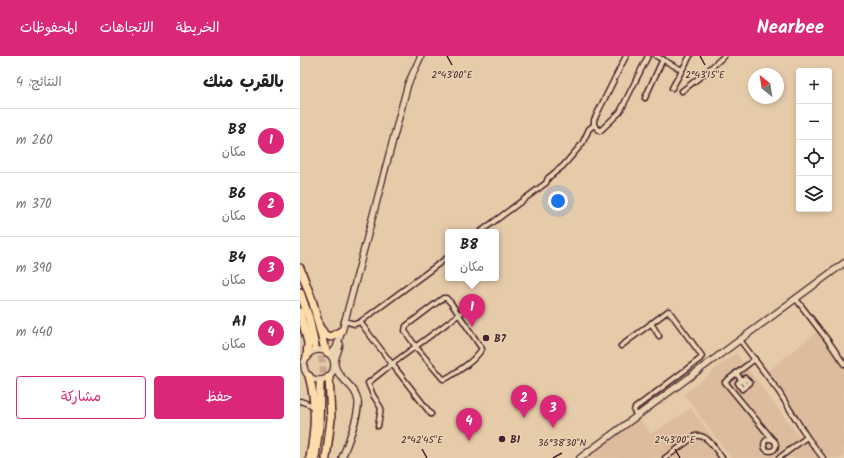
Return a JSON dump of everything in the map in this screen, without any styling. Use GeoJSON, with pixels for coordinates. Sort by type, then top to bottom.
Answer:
{"type":"FeatureCollection","features":[{"type":"Feature","properties":{"kind":"highway"},"geometry":{"type":"LineString","coordinates":[[300,268],[313,304],[324,348],[329,354]]}},
{"type":"Feature","properties":{"kind":"highway"},"geometry":{"type":"LineString","coordinates":[[300,279],[311,307],[317,347],[300,292]]}},
{"type":"Feature","properties":{"kind":"highway"},"geometry":{"type":"LineString","coordinates":[[300,312],[308,343],[307,357]]}},
{"type":"Feature","properties":{"kind":"highway"},"geometry":{"type":"LineString","coordinates":[[318,323],[328,336],[334,337],[342,329]]}},
{"type":"Feature","properties":{"kind":"highway"},"geometry":{"type":"LineString","coordinates":[[309,376],[314,398],[313,436],[310,458]]}},
{"type":"Feature","properties":{"kind":"highway"},"geometry":{"type":"LineString","coordinates":[[315,458],[324,381]]}},
{"type":"Feature","properties":{"kind":"highway"},"geometry":{"type":"LineString","coordinates":[[322,458],[326,430],[324,381]]}},
{"type":"Feature","properties":{"kind":"highway"},"geometry":{"type":"LineString","coordinates":[[324,381],[328,381],[331,400],[331,419],[326,458]]}},
{"type":"Feature","properties":{"kind":"main road"},"geometry":{"type":"LineString","coordinates":[[329,354],[336,348],[342,329],[402,106],[411,78],[422,56]]}},
{"type":"Feature","properties":{"kind":"main road"},"geometry":{"type":"LineString","coordinates":[[580,458],[844,263]]}},
{"type":"Feature","properties":{"kind":"main road"},"geometry":{"type":"LineString","coordinates":[[324,381],[333,371],[342,329]]}},
{"type":"Feature","properties":{"kind":"main road"},"geometry":{"type":"LineString","coordinates":[[342,458],[358,406],[356,395],[353,389],[340,376],[329,354],[316,350],[307,357],[304,365],[309,376],[324,381],[338,378],[353,389]]}},
{"type":"Feature","properties":{"kind":"street"},"geometry":{"type":"LineString","coordinates":[[484,229],[546,183],[548,178],[563,166],[582,144],[589,129],[594,124],[594,120],[626,56]]}},
{"type":"Feature","properties":{"kind":"street"},"geometry":{"type":"LineString","coordinates":[[594,124],[600,131],[620,112],[648,56]]}},
{"type":"Feature","properties":{"kind":"street"},"geometry":{"type":"LineString","coordinates":[[656,56],[682,70]]}},
{"type":"Feature","properties":{"kind":"street"},"geometry":{"type":"LineString","coordinates":[[645,98],[665,60],[669,56]]}},
{"type":"Feature","properties":{"kind":"street"},"geometry":{"type":"LineString","coordinates":[[672,88],[690,56]]}},
{"type":"Feature","properties":{"kind":"street"},"geometry":{"type":"LineString","coordinates":[[682,91],[724,56]]}},
{"type":"Feature","properties":{"kind":"street"},"geometry":{"type":"LineString","coordinates":[[344,321],[355,324],[360,322],[445,258]]}},
{"type":"Feature","properties":{"kind":"street"},"geometry":{"type":"LineString","coordinates":[[446,298],[482,349],[477,356],[465,366],[443,379],[416,347],[406,333],[406,326],[440,300],[446,298]]}},
{"type":"Feature","properties":{"kind":"street"},"geometry":{"type":"LineString","coordinates":[[796,299],[844,364]]}},
{"type":"Feature","properties":{"kind":"street"},"geometry":{"type":"LineString","coordinates":[[378,426],[381,408],[368,383],[476,302]]}},
{"type":"Feature","properties":{"kind":"street"},"geometry":{"type":"LineString","coordinates":[[621,346],[666,311],[669,311],[702,356],[635,408],[634,411],[637,416]]}},
{"type":"Feature","properties":{"kind":"street"},"geometry":{"type":"LineString","coordinates":[[360,322],[431,414]]}},
{"type":"Feature","properties":{"kind":"street"},"geometry":{"type":"LineString","coordinates":[[651,323],[659,336]]}},
{"type":"Feature","properties":{"kind":"street"},"geometry":{"type":"LineString","coordinates":[[740,340],[779,392],[823,458]]}},
{"type":"Feature","properties":{"kind":"street"},"geometry":{"type":"LineString","coordinates":[[755,359],[725,382],[773,440]]}},
{"type":"Feature","properties":{"kind":"street"},"geometry":{"type":"LineString","coordinates":[[736,373],[742,380],[738,383],[742,389],[746,386]]}},
{"type":"Feature","properties":{"kind":"street"},"geometry":{"type":"LineString","coordinates":[[300,402],[314,406]]}},
{"type":"Feature","properties":{"kind":"street"},"geometry":{"type":"LineString","coordinates":[[665,458],[695,436],[700,435],[708,440],[722,458]]}},
{"type":"Feature","properties":{"kind":"street"},"geometry":{"type":"LineString","coordinates":[[779,458],[808,437]]}},
{"type":"Feature","properties":{"kind":"shaded area"},"geometry":{"type":"Polygon","coordinates":[[[819,330],[844,362],[844,458],[775,458],[809,434],[764,374],[819,330]]]}},
{"type":"Feature","properties":{"kind":"shaded area"},"geometry":{"type":"Polygon","coordinates":[[[736,353],[801,439],[774,458],[731,458],[684,394],[736,353]]]}},
{"type":"Feature","properties":{"kind":"shaded area"},"geometry":{"type":"Polygon","coordinates":[[[691,408],[727,458],[584,458],[639,419],[651,434],[691,408]]]}},
{"type":"Feature","properties":{"kind":"tunnel"},"geometry":{"type":"LineString","coordinates":[[320,346],[325,383]]}},
{"type":"Feature","properties":{"kind":"place","name":"B8"},"geometry":{"type":"Point","coordinates":[472,327]}},
{"type":"Feature","properties":{"kind":"place","name":"B7"},"geometry":{"type":"Point","coordinates":[486,338]}},
{"type":"Feature","properties":{"kind":"place","name":"B6"},"geometry":{"type":"Point","coordinates":[524,418]}},
{"type":"Feature","properties":{"kind":"place","name":"B4"},"geometry":{"type":"Point","coordinates":[553,428]}},
{"type":"Feature","properties":{"kind":"place","name":"B1"},"geometry":{"type":"Point","coordinates":[502,439]}},
{"type":"Feature","properties":{"kind":"place","name":"A1"},"geometry":{"type":"Point","coordinates":[469,441]}}]}
